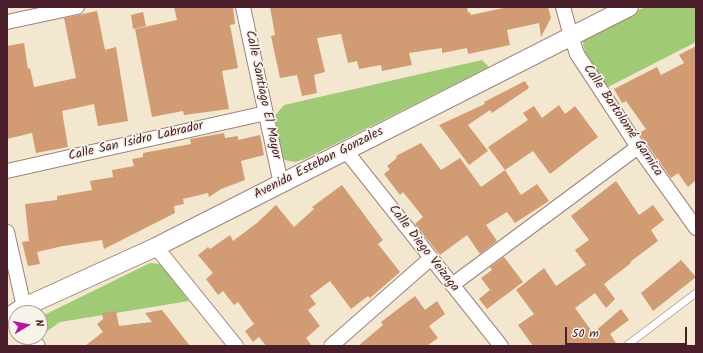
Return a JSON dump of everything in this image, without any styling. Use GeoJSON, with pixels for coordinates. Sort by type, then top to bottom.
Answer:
{"type":"FeatureCollection","features":[{"type":"Feature","properties":{"kind":"street"},"geometry":{"type":"LineString","coordinates":[[7,22],[77,7]]}},
{"type":"Feature","properties":{"kind":"street","name":"Calle Santiago El Mayor"},"geometry":{"type":"LineString","coordinates":[[243,7],[281,184]]}},
{"type":"Feature","properties":{"kind":"street","name":"Calle Bartolomé Garnica"},"geometry":{"type":"LineString","coordinates":[[563,7],[577,54],[638,147],[696,228]]}},
{"type":"Feature","properties":{"kind":"street","name":"Avenida Esteban Gonzales"},"geometry":{"type":"LineString","coordinates":[[35,305],[156,247],[629,7]]}},
{"type":"Feature","properties":{"kind":"street","name":"Calle San Isidro Labrador"},"geometry":{"type":"LineString","coordinates":[[7,171],[266,113]]}},
{"type":"Feature","properties":{"kind":"street"},"geometry":{"type":"LineString","coordinates":[[452,285],[638,147]]}},
{"type":"Feature","properties":{"kind":"street","name":"Calle Diego Veizaga"},"geometry":{"type":"LineString","coordinates":[[346,151],[501,346]]}},
{"type":"Feature","properties":{"kind":"street"},"geometry":{"type":"LineString","coordinates":[[7,232],[13,305]]}},
{"type":"Feature","properties":{"kind":"street"},"geometry":{"type":"LineString","coordinates":[[156,247],[236,346]]}},
{"type":"Feature","properties":{"kind":"street"},"geometry":{"type":"LineString","coordinates":[[331,346],[431,258]]}},
{"type":"Feature","properties":{"kind":"lane"},"geometry":{"type":"LineString","coordinates":[[626,346],[696,293]]}},
{"type":"Feature","properties":{"kind":"green space"},"geometry":{"type":"Polygon","coordinates":[[[645,7],[696,7],[696,42],[608,87],[586,54],[583,45],[584,39],[586,36],[645,7]]]}},
{"type":"Feature","properties":{"kind":"green space"},"geometry":{"type":"Polygon","coordinates":[[[482,60],[489,67],[305,159],[295,162],[285,160],[281,155],[273,118],[284,105],[482,60]]]}},
{"type":"Feature","properties":{"kind":"green space"},"geometry":{"type":"Polygon","coordinates":[[[150,263],[160,264],[164,267],[189,301],[60,322],[48,330],[48,313],[150,263]]]}},
{"type":"Feature","properties":{"kind":"building"},"geometry":{"type":"Polygon","coordinates":[[[174,7],[233,7],[235,24],[230,25],[238,68],[222,71],[229,109],[184,115],[183,111],[152,117],[135,29],[177,20],[174,7]]]}},
{"type":"Feature","properties":{"kind":"building"},"geometry":{"type":"Polygon","coordinates":[[[270,7],[467,7],[468,13],[470,12],[471,15],[508,7],[548,7],[551,18],[541,37],[539,23],[507,30],[510,45],[468,54],[467,48],[442,53],[442,48],[409,53],[412,65],[382,71],[381,65],[359,69],[357,61],[348,63],[341,34],[317,38],[325,72],[314,75],[317,93],[302,96],[297,75],[280,78],[271,36],[275,35],[270,7]]]}},
{"type":"Feature","properties":{"kind":"building"},"geometry":{"type":"Polygon","coordinates":[[[97,11],[105,50],[116,47],[128,121],[98,126],[94,104],[62,111],[68,147],[36,153],[32,133],[7,139],[7,46],[24,43],[28,69],[30,68],[34,87],[76,78],[64,18],[97,11]]]}},
{"type":"Feature","properties":{"kind":"building"},"geometry":{"type":"Polygon","coordinates":[[[143,12],[146,26],[133,29],[131,15],[143,12]]]}},
{"type":"Feature","properties":{"kind":"building"},"geometry":{"type":"Polygon","coordinates":[[[696,46],[696,180],[688,187],[678,173],[671,178],[639,133],[646,129],[626,101],[622,103],[614,89],[657,67],[661,75],[684,63],[679,55],[696,46]]]}},
{"type":"Feature","properties":{"kind":"building"},"geometry":{"type":"Polygon","coordinates":[[[525,81],[529,88],[492,113],[490,110],[468,125],[488,151],[469,165],[439,125],[485,104],[484,102],[525,81]]]}},
{"type":"Feature","properties":{"kind":"building"},"geometry":{"type":"Polygon","coordinates":[[[559,105],[565,114],[575,106],[598,137],[550,174],[533,151],[505,170],[488,147],[528,120],[523,113],[534,106],[542,118],[559,105]]]}},
{"type":"Feature","properties":{"kind":"building"},"geometry":{"type":"Polygon","coordinates":[[[224,133],[225,138],[238,136],[238,140],[260,135],[264,155],[241,161],[245,180],[221,189],[209,197],[208,193],[183,199],[184,204],[174,206],[175,213],[104,249],[102,240],[63,246],[37,252],[40,264],[28,266],[22,242],[29,241],[25,204],[57,200],[57,196],[92,190],[90,181],[113,177],[112,170],[134,166],[132,159],[143,157],[143,153],[191,144],[190,139],[224,133]]]}},
{"type":"Feature","properties":{"kind":"building"},"geometry":{"type":"Polygon","coordinates":[[[421,143],[441,170],[460,158],[481,187],[505,170],[521,195],[537,184],[549,201],[515,223],[507,212],[486,225],[497,241],[480,254],[467,235],[440,255],[415,224],[423,217],[403,192],[400,195],[384,174],[390,169],[387,166],[397,158],[396,156],[421,143]]]}},
{"type":"Feature","properties":{"kind":"building"},"geometry":{"type":"Polygon","coordinates":[[[616,181],[639,215],[653,205],[664,220],[651,230],[658,241],[604,284],[615,299],[606,308],[595,293],[575,308],[593,333],[621,309],[629,320],[610,334],[618,346],[533,346],[518,325],[534,314],[516,290],[544,268],[556,286],[586,265],[575,250],[589,240],[571,216],[616,181]]]}},
{"type":"Feature","properties":{"kind":"building"},"geometry":{"type":"Polygon","coordinates":[[[342,185],[383,240],[378,244],[400,272],[370,298],[368,296],[351,309],[330,281],[310,296],[316,304],[308,310],[320,326],[306,338],[312,346],[266,346],[259,337],[253,342],[245,331],[254,324],[238,302],[234,305],[223,291],[218,295],[206,279],[213,273],[198,255],[208,247],[210,249],[230,235],[233,241],[257,223],[276,205],[294,227],[314,209],[312,207],[342,185]]]}},
{"type":"Feature","properties":{"kind":"building"},"geometry":{"type":"Polygon","coordinates":[[[504,257],[523,282],[487,309],[479,299],[490,290],[481,278],[492,270],[490,267],[504,257]]]}},
{"type":"Feature","properties":{"kind":"building"},"geometry":{"type":"Polygon","coordinates":[[[681,260],[696,277],[653,311],[641,293],[681,260]]]}},
{"type":"Feature","properties":{"kind":"building"},"geometry":{"type":"Polygon","coordinates":[[[415,296],[425,310],[437,301],[445,314],[429,326],[438,338],[427,346],[358,346],[383,325],[381,322],[415,296]]]}},
{"type":"Feature","properties":{"kind":"building"},"geometry":{"type":"Polygon","coordinates":[[[162,310],[190,346],[85,346],[103,332],[97,324],[103,319],[102,313],[116,311],[119,326],[152,322],[145,313],[162,310]]]}}]}
